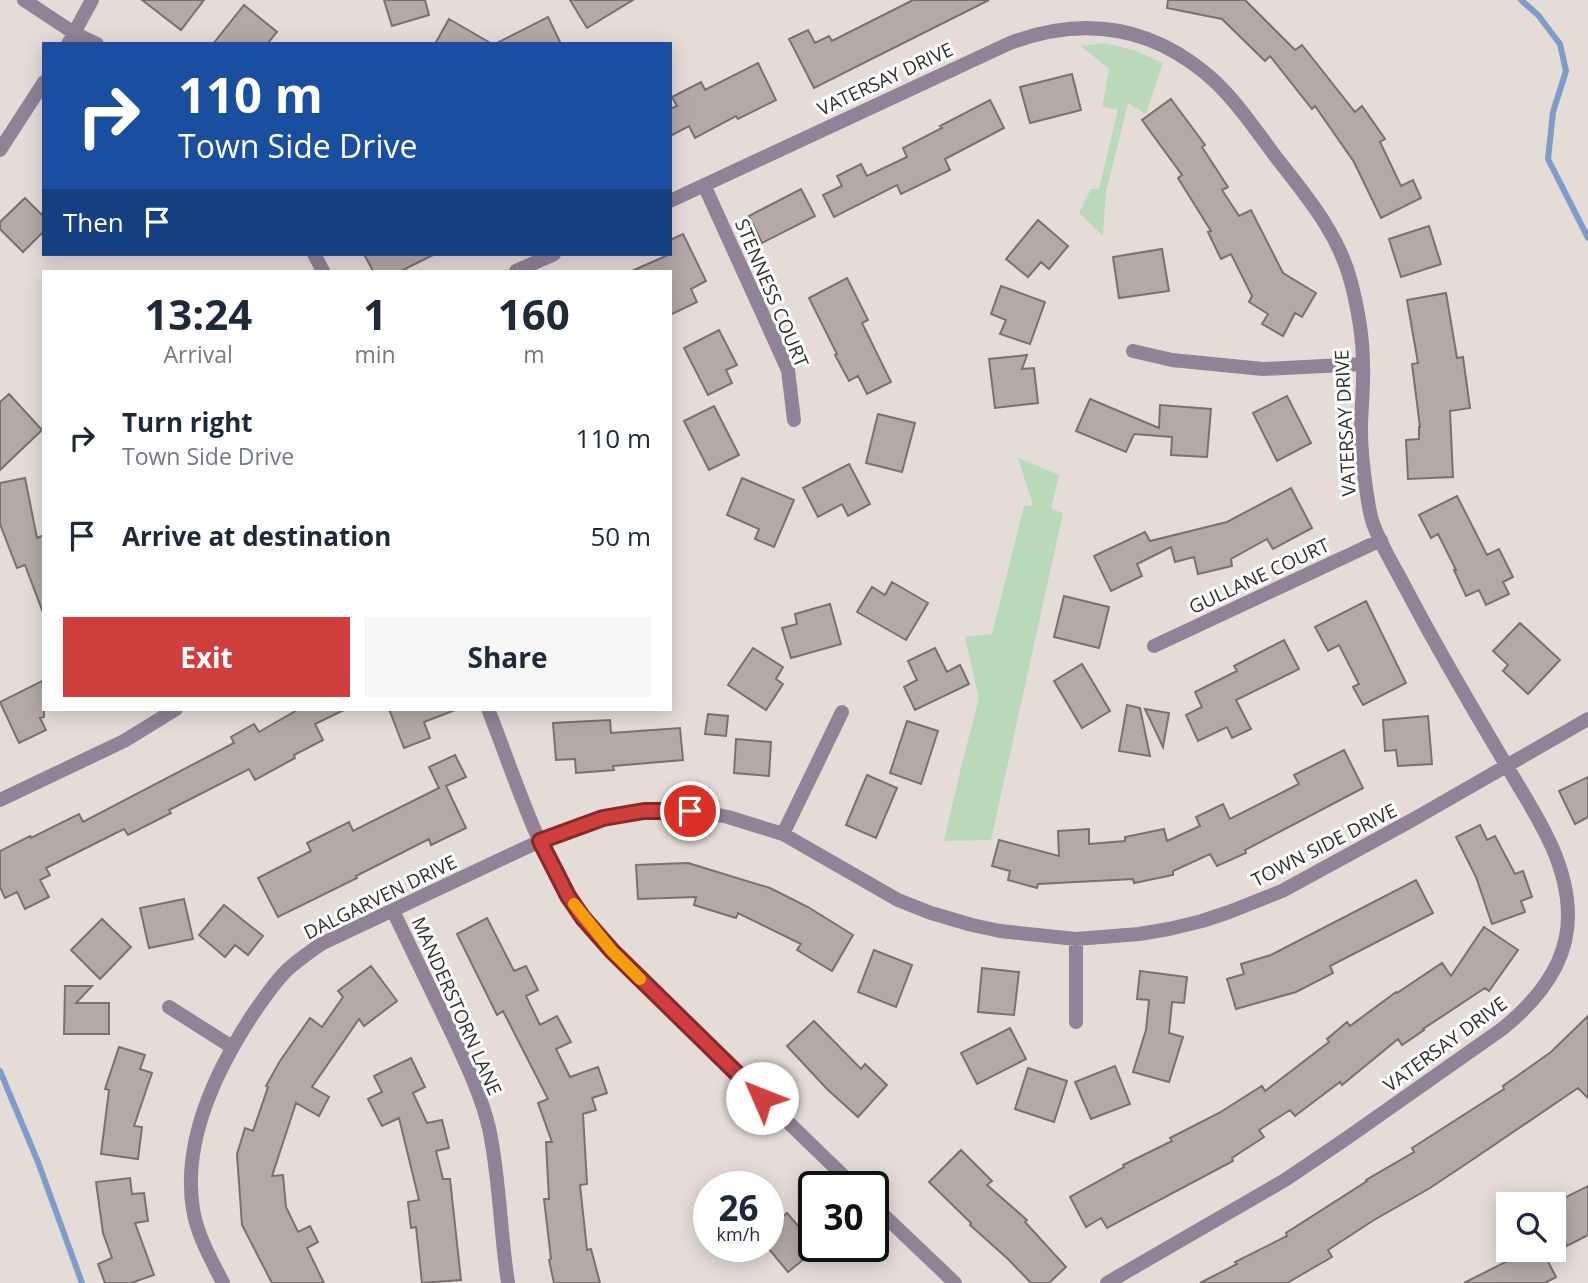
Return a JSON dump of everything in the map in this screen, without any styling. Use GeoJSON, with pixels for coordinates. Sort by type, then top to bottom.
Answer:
{"type":"FeatureCollection","features":[{"type":"Feature","properties":{"kind":"street"},"geometry":{"type":"LineString","coordinates":[[24,0],[71,38],[88,42]]}},
{"type":"Feature","properties":{"kind":"street"},"geometry":{"type":"LineString","coordinates":[[71,38],[92,0]]}},
{"type":"Feature","properties":{"kind":"street","name":"VATERSAY DRIVE"},"geometry":{"type":"LineString","coordinates":[[672,200],[1010,43],[1036,33],[1102,27],[1154,41],[1205,73],[1226,93],[1252,125],[1322,218],[1340,252],[1351,281],[1359,321],[1363,364],[1363,468],[1373,524],[1419,613],[1555,851],[1567,895],[1566,938],[1560,959],[1538,996],[1502,1029],[1337,1145],[1255,1198],[1107,1283]]}},
{"type":"Feature","properties":{"kind":"street"},"geometry":{"type":"LineString","coordinates":[[0,150],[42,85]]}},
{"type":"Feature","properties":{"kind":"street","name":"STENNESS COURT"},"geometry":{"type":"LineString","coordinates":[[704,186],[788,370],[794,420]]}},
{"type":"Feature","properties":{"kind":"street"},"geometry":{"type":"LineString","coordinates":[[518,270],[550,256]]}},
{"type":"Feature","properties":{"kind":"street"},"geometry":{"type":"LineString","coordinates":[[1133,351],[1171,360],[1263,369],[1363,364]]}},
{"type":"Feature","properties":{"kind":"street","name":"GULLANE COURT"},"geometry":{"type":"LineString","coordinates":[[1154,646],[1381,540]]}},
{"type":"Feature","properties":{"kind":"street"},"geometry":{"type":"LineString","coordinates":[[0,800],[124,741],[173,711]]}},
{"type":"Feature","properties":{"kind":"street"},"geometry":{"type":"LineString","coordinates":[[489,711],[540,841],[568,896],[583,918],[612,951],[839,1171]]}},
{"type":"Feature","properties":{"kind":"street"},"geometry":{"type":"LineString","coordinates":[[783,834],[842,712]]}},
{"type":"Feature","properties":{"kind":"street","name":"TOWN SIDE DRIVE"},"geometry":{"type":"LineString","coordinates":[[540,841],[603,818],[644,811],[704,812],[783,834],[898,900],[931,913],[1000,931],[1076,939],[1139,934],[1202,921],[1264,899],[1414,819],[1588,719]]}},
{"type":"Feature","properties":{"kind":"street","name":"DALGARVEN DRIVE"},"geometry":{"type":"LineString","coordinates":[[223,1283],[202,1242],[193,1209],[190,1169],[203,1112],[232,1047],[263,999],[286,972],[321,944],[540,841]]}},
{"type":"Feature","properties":{"kind":"street","name":"MANDERSTORN LANE"},"geometry":{"type":"LineString","coordinates":[[393,911],[478,1094],[488,1127],[496,1175],[508,1283]]}},
{"type":"Feature","properties":{"kind":"street"},"geometry":{"type":"LineString","coordinates":[[1076,939],[1076,1023]]}},
{"type":"Feature","properties":{"kind":"street"},"geometry":{"type":"LineString","coordinates":[[169,1007],[232,1047]]}},
{"type":"Feature","properties":{"kind":"street"},"geometry":{"type":"LineString","coordinates":[[889,1220],[955,1283]]}},
{"type":"Feature","properties":{"kind":"green space"},"geometry":{"type":"Polygon","coordinates":[[[1105,43],[1134,50],[1163,63],[1146,114],[1128,103],[1106,192],[1103,236],[1079,213],[1091,189],[1099,189],[1118,110],[1102,107],[1109,69],[1081,46],[1105,43]]]}},
{"type":"Feature","properties":{"kind":"green space"},"geometry":{"type":"Polygon","coordinates":[[[1018,458],[1059,475],[1051,509],[1063,513],[991,840],[944,841],[979,699],[965,637],[992,634],[1024,506],[1033,505],[1018,458]]]}},
{"type":"Feature","properties":{"kind":"building"},"geometry":{"type":"Polygon","coordinates":[[[142,0],[204,0],[181,30],[142,0]]]}},
{"type":"Feature","properties":{"kind":"building"},"geometry":{"type":"Polygon","coordinates":[[[384,0],[425,0],[429,15],[392,26],[384,0]]]}},
{"type":"Feature","properties":{"kind":"building"},"geometry":{"type":"Polygon","coordinates":[[[570,0],[633,0],[587,28],[570,0]]]}},
{"type":"Feature","properties":{"kind":"building"},"geometry":{"type":"Polygon","coordinates":[[[913,0],[989,0],[814,88],[789,39],[808,30],[815,43],[829,36],[832,41],[913,0]]]}},
{"type":"Feature","properties":{"kind":"building"},"geometry":{"type":"Polygon","coordinates":[[[1168,0],[1245,0],[1295,50],[1302,45],[1355,112],[1362,106],[1385,139],[1380,142],[1401,186],[1413,180],[1421,198],[1381,218],[1354,162],[1315,106],[1312,109],[1270,56],[1265,61],[1222,19],[1167,8],[1168,0]]]}},
{"type":"Feature","properties":{"kind":"building"},"geometry":{"type":"Polygon","coordinates":[[[244,5],[277,32],[269,42],[215,42],[244,5]]]}},
{"type":"Feature","properties":{"kind":"building"},"geometry":{"type":"Polygon","coordinates":[[[548,17],[560,42],[499,42],[548,17]]]}},
{"type":"Feature","properties":{"kind":"building"},"geometry":{"type":"Polygon","coordinates":[[[449,19],[489,42],[436,42],[449,19]]]}},
{"type":"Feature","properties":{"kind":"building"},"geometry":{"type":"Polygon","coordinates":[[[758,63],[776,100],[738,119],[736,116],[695,138],[689,126],[672,135],[672,108],[677,106],[672,97],[701,82],[705,90],[758,63]]]}},
{"type":"Feature","properties":{"kind":"building"},"geometry":{"type":"Polygon","coordinates":[[[1072,74],[1081,110],[1030,123],[1020,87],[1072,74]]]}},
{"type":"Feature","properties":{"kind":"building"},"geometry":{"type":"Polygon","coordinates":[[[1171,99],[1205,145],[1202,147],[1228,187],[1222,190],[1239,216],[1251,210],[1283,273],[1316,293],[1302,317],[1295,313],[1283,336],[1262,324],[1268,314],[1249,302],[1252,296],[1231,254],[1221,259],[1208,232],[1211,231],[1178,178],[1182,175],[1142,120],[1171,99]]]}},
{"type":"Feature","properties":{"kind":"building"},"geometry":{"type":"Polygon","coordinates":[[[990,100],[1004,128],[945,159],[950,170],[901,194],[897,185],[834,217],[823,195],[842,186],[837,176],[861,164],[867,176],[907,157],[903,148],[990,100]]]}},
{"type":"Feature","properties":{"kind":"building"},"geometry":{"type":"Polygon","coordinates":[[[801,189],[815,216],[762,243],[749,216],[801,189]]]}},
{"type":"Feature","properties":{"kind":"building"},"geometry":{"type":"Polygon","coordinates":[[[25,198],[42,215],[42,233],[23,252],[0,229],[0,222],[25,198]]]}},
{"type":"Feature","properties":{"kind":"building"},"geometry":{"type":"Polygon","coordinates":[[[1038,220],[1068,246],[1049,269],[1041,262],[1028,277],[1006,259],[1038,220]]]}},
{"type":"Feature","properties":{"kind":"building"},"geometry":{"type":"Polygon","coordinates":[[[1429,226],[1441,264],[1401,277],[1389,239],[1429,226]]]}},
{"type":"Feature","properties":{"kind":"building"},"geometry":{"type":"Polygon","coordinates":[[[683,234],[706,281],[691,289],[697,302],[672,314],[672,270],[634,270],[666,256],[672,256],[672,239],[683,234]]]}},
{"type":"Feature","properties":{"kind":"building"},"geometry":{"type":"Polygon","coordinates":[[[1162,249],[1169,291],[1119,298],[1113,257],[1162,249]]]}},
{"type":"Feature","properties":{"kind":"building"},"geometry":{"type":"Polygon","coordinates":[[[365,256],[431,256],[403,270],[372,270],[365,256]]]}},
{"type":"Feature","properties":{"kind":"building"},"geometry":{"type":"Polygon","coordinates":[[[847,278],[868,320],[862,323],[891,382],[867,394],[858,376],[849,381],[809,298],[847,278]]]}},
{"type":"Feature","properties":{"kind":"building"},"geometry":{"type":"Polygon","coordinates":[[[1001,286],[1045,302],[1030,344],[1000,334],[1006,320],[991,314],[1001,286]]]}},
{"type":"Feature","properties":{"kind":"building"},"geometry":{"type":"Polygon","coordinates":[[[1446,293],[1457,358],[1463,357],[1470,408],[1450,411],[1453,477],[1408,479],[1406,440],[1419,439],[1420,427],[1412,364],[1418,363],[1407,300],[1446,293]]]}},
{"type":"Feature","properties":{"kind":"building"},"geometry":{"type":"Polygon","coordinates":[[[719,330],[737,365],[726,370],[732,383],[708,395],[684,348],[719,330]]]}},
{"type":"Feature","properties":{"kind":"building"},"geometry":{"type":"Polygon","coordinates":[[[1027,355],[1022,369],[1034,368],[1038,403],[995,408],[989,359],[1027,355]]]}},
{"type":"Feature","properties":{"kind":"building"},"geometry":{"type":"Polygon","coordinates":[[[9,394],[42,430],[0,470],[0,402],[9,394]]]}},
{"type":"Feature","properties":{"kind":"building"},"geometry":{"type":"Polygon","coordinates":[[[1287,396],[1311,443],[1277,461],[1253,413],[1287,396]]]}},
{"type":"Feature","properties":{"kind":"building"},"geometry":{"type":"Polygon","coordinates":[[[1090,399],[1159,428],[1160,405],[1211,409],[1207,457],[1171,455],[1172,437],[1134,434],[1126,452],[1076,431],[1090,399]]]}},
{"type":"Feature","properties":{"kind":"building"},"geometry":{"type":"Polygon","coordinates":[[[714,406],[739,455],[709,470],[684,421],[714,406]]]}},
{"type":"Feature","properties":{"kind":"building"},"geometry":{"type":"Polygon","coordinates":[[[878,414],[915,423],[902,472],[866,463],[878,414]]]}},
{"type":"Feature","properties":{"kind":"building"},"geometry":{"type":"Polygon","coordinates":[[[849,464],[870,504],[848,516],[842,504],[818,517],[803,488],[849,464]]]}},
{"type":"Feature","properties":{"kind":"building"},"geometry":{"type":"Polygon","coordinates":[[[25,478],[37,538],[42,536],[42,610],[25,565],[17,568],[0,524],[0,483],[25,478]]]}},
{"type":"Feature","properties":{"kind":"building"},"geometry":{"type":"Polygon","coordinates":[[[742,478],[794,500],[774,547],[755,539],[759,529],[727,515],[742,478]]]}},
{"type":"Feature","properties":{"kind":"building"},"geometry":{"type":"Polygon","coordinates":[[[1291,488],[1312,528],[1273,549],[1267,539],[1231,559],[1232,566],[1198,574],[1194,557],[1175,562],[1171,547],[1137,564],[1142,576],[1111,591],[1094,556],[1145,532],[1150,541],[1227,522],[1291,488]]]}},
{"type":"Feature","properties":{"kind":"building"},"geometry":{"type":"Polygon","coordinates":[[[1457,496],[1487,555],[1499,549],[1513,577],[1503,582],[1509,594],[1486,605],[1479,590],[1466,596],[1438,534],[1431,538],[1419,515],[1457,496]]]}},
{"type":"Feature","properties":{"kind":"building"},"geometry":{"type":"Polygon","coordinates":[[[892,582],[928,603],[906,640],[857,612],[872,587],[885,595],[892,582]]]}},
{"type":"Feature","properties":{"kind":"building"},"geometry":{"type":"Polygon","coordinates":[[[1064,596],[1109,607],[1099,648],[1054,637],[1064,596]]]}},
{"type":"Feature","properties":{"kind":"building"},"geometry":{"type":"Polygon","coordinates":[[[1366,601],[1406,683],[1363,705],[1353,687],[1359,684],[1339,645],[1328,651],[1315,627],[1366,601]]]}},
{"type":"Feature","properties":{"kind":"building"},"geometry":{"type":"Polygon","coordinates":[[[830,604],[841,644],[791,658],[782,628],[797,624],[795,614],[830,604]]]}},
{"type":"Feature","properties":{"kind":"building"},"geometry":{"type":"Polygon","coordinates":[[[1520,623],[1560,660],[1528,694],[1503,671],[1508,665],[1493,651],[1520,623]]]}},
{"type":"Feature","properties":{"kind":"building"},"geometry":{"type":"Polygon","coordinates":[[[1284,640],[1299,669],[1236,700],[1251,729],[1232,738],[1227,727],[1198,741],[1186,715],[1202,707],[1195,692],[1237,671],[1234,666],[1284,640]]]}},
{"type":"Feature","properties":{"kind":"building"},"geometry":{"type":"Polygon","coordinates":[[[753,648],[783,667],[776,679],[783,684],[766,710],[728,685],[753,648]]]}},
{"type":"Feature","properties":{"kind":"building"},"geometry":{"type":"Polygon","coordinates":[[[935,648],[947,672],[960,665],[969,684],[915,710],[904,687],[917,680],[908,661],[935,648]]]}},
{"type":"Feature","properties":{"kind":"building"},"geometry":{"type":"Polygon","coordinates":[[[1082,664],[1110,711],[1082,728],[1054,681],[1082,664]]]}},
{"type":"Feature","properties":{"kind":"building"},"geometry":{"type":"Polygon","coordinates":[[[42,681],[44,717],[40,718],[46,730],[19,743],[0,702],[42,681]]]}},
{"type":"Feature","properties":{"kind":"building"},"geometry":{"type":"Polygon","coordinates":[[[1127,705],[1140,708],[1150,756],[1119,751],[1127,705]]]}},
{"type":"Feature","properties":{"kind":"building"},"geometry":{"type":"Polygon","coordinates":[[[1145,709],[1169,713],[1163,747],[1145,709]]]}},
{"type":"Feature","properties":{"kind":"building"},"geometry":{"type":"Polygon","coordinates":[[[296,711],[342,711],[315,724],[323,740],[255,780],[249,769],[169,810],[171,813],[128,835],[124,829],[46,868],[50,875],[40,880],[49,897],[25,909],[17,892],[5,898],[0,887],[0,851],[79,814],[83,822],[234,743],[231,737],[254,724],[259,732],[296,711]]]}},
{"type":"Feature","properties":{"kind":"building"},"geometry":{"type":"Polygon","coordinates":[[[390,711],[452,711],[424,722],[430,738],[404,748],[390,711]]]}},
{"type":"Feature","properties":{"kind":"building"},"geometry":{"type":"Polygon","coordinates":[[[708,714],[728,716],[726,736],[705,734],[708,714]]]}},
{"type":"Feature","properties":{"kind":"building"},"geometry":{"type":"Polygon","coordinates":[[[1428,716],[1432,764],[1398,766],[1396,750],[1385,751],[1383,720],[1428,716]]]}},
{"type":"Feature","properties":{"kind":"building"},"geometry":{"type":"Polygon","coordinates":[[[610,720],[611,733],[680,728],[683,760],[613,766],[614,770],[576,773],[575,759],[556,760],[553,723],[610,720]]]}},
{"type":"Feature","properties":{"kind":"building"},"geometry":{"type":"Polygon","coordinates":[[[907,721],[938,731],[921,784],[890,773],[907,721]]]}},
{"type":"Feature","properties":{"kind":"building"},"geometry":{"type":"Polygon","coordinates":[[[736,739],[771,742],[769,776],[734,773],[736,739]]]}},
{"type":"Feature","properties":{"kind":"building"},"geometry":{"type":"Polygon","coordinates":[[[1344,750],[1363,788],[1245,850],[1246,853],[1217,866],[1210,854],[1173,871],[1173,875],[1134,883],[1133,879],[1038,884],[1037,888],[1008,880],[1010,871],[992,866],[999,840],[1059,856],[1058,831],[1089,829],[1089,844],[1125,841],[1125,837],[1164,829],[1167,841],[1200,826],[1196,817],[1223,804],[1230,819],[1299,784],[1294,775],[1344,750]]]}},
{"type":"Feature","properties":{"kind":"building"},"geometry":{"type":"Polygon","coordinates":[[[455,755],[466,777],[446,786],[466,828],[431,845],[429,839],[278,917],[258,878],[311,851],[307,843],[349,822],[353,831],[439,788],[429,767],[455,755]]]}},
{"type":"Feature","properties":{"kind":"building"},"geometry":{"type":"Polygon","coordinates":[[[867,775],[897,788],[876,838],[846,825],[867,775]]]}},
{"type":"Feature","properties":{"kind":"building"},"geometry":{"type":"Polygon","coordinates":[[[1588,777],[1588,817],[1575,824],[1559,791],[1588,777]]]}},
{"type":"Feature","properties":{"kind":"building"},"geometry":{"type":"Polygon","coordinates":[[[1480,825],[1487,840],[1495,836],[1515,874],[1523,871],[1532,897],[1521,901],[1525,912],[1492,924],[1476,877],[1456,837],[1480,825]]]}},
{"type":"Feature","properties":{"kind":"building"},"geometry":{"type":"Polygon","coordinates":[[[688,863],[770,888],[808,907],[853,935],[832,971],[797,950],[801,944],[738,913],[736,918],[694,905],[696,897],[638,899],[636,865],[688,863]]]}},
{"type":"Feature","properties":{"kind":"building"},"geometry":{"type":"Polygon","coordinates":[[[1416,880],[1433,913],[1330,966],[1333,973],[1296,992],[1236,1009],[1227,979],[1244,974],[1241,964],[1271,955],[1416,880]]]}},
{"type":"Feature","properties":{"kind":"building"},"geometry":{"type":"Polygon","coordinates":[[[184,899],[193,939],[149,948],[140,908],[184,899]]]}},
{"type":"Feature","properties":{"kind":"building"},"geometry":{"type":"Polygon","coordinates":[[[224,905],[263,936],[248,955],[235,945],[225,957],[199,935],[224,905]]]}},
{"type":"Feature","properties":{"kind":"building"},"geometry":{"type":"Polygon","coordinates":[[[487,918],[514,971],[526,966],[538,990],[526,996],[540,1025],[557,1016],[571,1042],[556,1049],[570,1077],[598,1067],[607,1093],[592,1098],[596,1110],[583,1114],[587,1184],[580,1185],[587,1250],[591,1249],[600,1283],[554,1283],[549,1260],[544,1199],[549,1199],[546,1142],[552,1142],[538,1103],[548,1099],[503,1011],[497,1015],[457,934],[487,918]]]}},
{"type":"Feature","properties":{"kind":"building"},"geometry":{"type":"Polygon","coordinates":[[[102,919],[131,947],[100,979],[71,950],[102,919]]]}},
{"type":"Feature","properties":{"kind":"building"},"geometry":{"type":"Polygon","coordinates":[[[1484,927],[1518,950],[1489,991],[1485,988],[1402,1045],[1398,1039],[1342,1085],[1340,1082],[1295,1116],[1290,1110],[1259,1130],[1264,1137],[1232,1158],[1233,1161],[1107,1228],[1101,1218],[1086,1227],[1070,1197],[1124,1167],[1123,1165],[1172,1141],[1170,1138],[1219,1113],[1262,1086],[1265,1091],[1329,1042],[1327,1039],[1347,1022],[1350,1026],[1442,963],[1451,976],[1484,927]]]}},
{"type":"Feature","properties":{"kind":"building"},"geometry":{"type":"Polygon","coordinates":[[[874,950],[912,965],[896,1007],[858,992],[874,950]]]}},
{"type":"Feature","properties":{"kind":"building"},"geometry":{"type":"Polygon","coordinates":[[[371,966],[397,1001],[364,1026],[359,1019],[312,1087],[329,1097],[319,1116],[296,1103],[272,1176],[283,1175],[286,1207],[298,1232],[310,1226],[318,1242],[307,1248],[324,1283],[272,1283],[242,1225],[237,1154],[245,1128],[253,1131],[268,1087],[266,1086],[310,1018],[322,1027],[343,997],[338,991],[371,966]]]}},
{"type":"Feature","properties":{"kind":"building"},"geometry":{"type":"Polygon","coordinates":[[[982,968],[1019,972],[1014,1015],[978,1012],[982,968]]]}},
{"type":"Feature","properties":{"kind":"building"},"geometry":{"type":"Polygon","coordinates":[[[1140,971],[1187,977],[1184,1003],[1172,1002],[1169,1033],[1183,1037],[1169,1082],[1133,1072],[1146,1030],[1149,1000],[1137,999],[1140,971]]]}},
{"type":"Feature","properties":{"kind":"building"},"geometry":{"type":"Polygon","coordinates":[[[65,986],[92,986],[76,1003],[109,1003],[109,1034],[64,1034],[65,986]]]}},
{"type":"Feature","properties":{"kind":"building"},"geometry":{"type":"Polygon","coordinates":[[[1588,1016],[1588,1098],[1578,1088],[1430,1188],[1328,1250],[1332,1257],[1287,1283],[1200,1283],[1287,1236],[1286,1233],[1366,1180],[1414,1152],[1412,1148],[1504,1089],[1503,1086],[1551,1052],[1588,1016]]]}},
{"type":"Feature","properties":{"kind":"building"},"geometry":{"type":"Polygon","coordinates":[[[814,1021],[861,1069],[865,1064],[887,1085],[858,1117],[827,1089],[787,1046],[814,1021]]]}},
{"type":"Feature","properties":{"kind":"building"},"geometry":{"type":"Polygon","coordinates":[[[1010,1028],[1026,1059],[977,1084],[961,1053],[1010,1028]]]}},
{"type":"Feature","properties":{"kind":"building"},"geometry":{"type":"Polygon","coordinates":[[[119,1047],[145,1055],[140,1069],[152,1073],[134,1126],[142,1127],[138,1159],[101,1154],[109,1090],[105,1089],[119,1047]]]}},
{"type":"Feature","properties":{"kind":"building"},"geometry":{"type":"Polygon","coordinates":[[[411,1058],[425,1087],[413,1093],[427,1123],[442,1120],[449,1148],[436,1151],[443,1179],[450,1179],[461,1280],[422,1283],[416,1227],[411,1228],[408,1202],[419,1200],[399,1118],[382,1126],[368,1099],[382,1092],[374,1076],[411,1058]]]}},
{"type":"Feature","properties":{"kind":"building"},"geometry":{"type":"Polygon","coordinates":[[[1115,1066],[1130,1104],[1091,1119],[1075,1082],[1115,1066]]]}},
{"type":"Feature","properties":{"kind":"building"},"geometry":{"type":"Polygon","coordinates":[[[1028,1068],[1067,1081],[1054,1122],[1015,1109],[1028,1068]]]}},
{"type":"Feature","properties":{"kind":"building"},"geometry":{"type":"Polygon","coordinates":[[[961,1150],[992,1181],[987,1185],[1027,1220],[1025,1222],[1066,1267],[1049,1283],[1031,1283],[929,1182],[961,1150]]]}},
{"type":"Feature","properties":{"kind":"building"},"geometry":{"type":"Polygon","coordinates":[[[130,1178],[132,1194],[144,1193],[148,1221],[135,1223],[154,1275],[131,1283],[105,1283],[98,1264],[112,1258],[103,1233],[96,1182],[130,1178]]]}},
{"type":"Feature","properties":{"kind":"building"},"geometry":{"type":"Polygon","coordinates":[[[1588,1186],[1588,1235],[1567,1246],[1566,1244],[1566,1197],[1588,1186]]]}},
{"type":"Feature","properties":{"kind":"building"},"geometry":{"type":"Polygon","coordinates":[[[787,1213],[798,1226],[798,1262],[800,1262],[788,1272],[780,1262],[784,1262],[784,1216],[787,1213]]]}},
{"type":"Feature","properties":{"kind":"building"},"geometry":{"type":"Polygon","coordinates":[[[1505,1262],[1548,1262],[1556,1277],[1545,1283],[1464,1283],[1505,1262]]]}},
{"type":"Feature","properties":{"kind":"waterway"},"geometry":{"type":"LineString","coordinates":[[1521,0],[1538,15],[1560,44],[1566,71],[1553,112],[1548,159],[1588,238]]}},
{"type":"Feature","properties":{"kind":"waterway"},"geometry":{"type":"LineString","coordinates":[[0,1071],[38,1162],[82,1283]]}},
{"type":"Feature","properties":{"kind":"slow traffic"},"geometry":{"type":"LineString","coordinates":[[574,904],[612,951],[640,979]]}},
{"type":"Feature","properties":{"kind":"route"},"geometry":{"type":"LineString","coordinates":[[690,811],[644,811],[603,818],[540,841],[568,896],[583,918],[612,951],[762,1098]]}}]}
